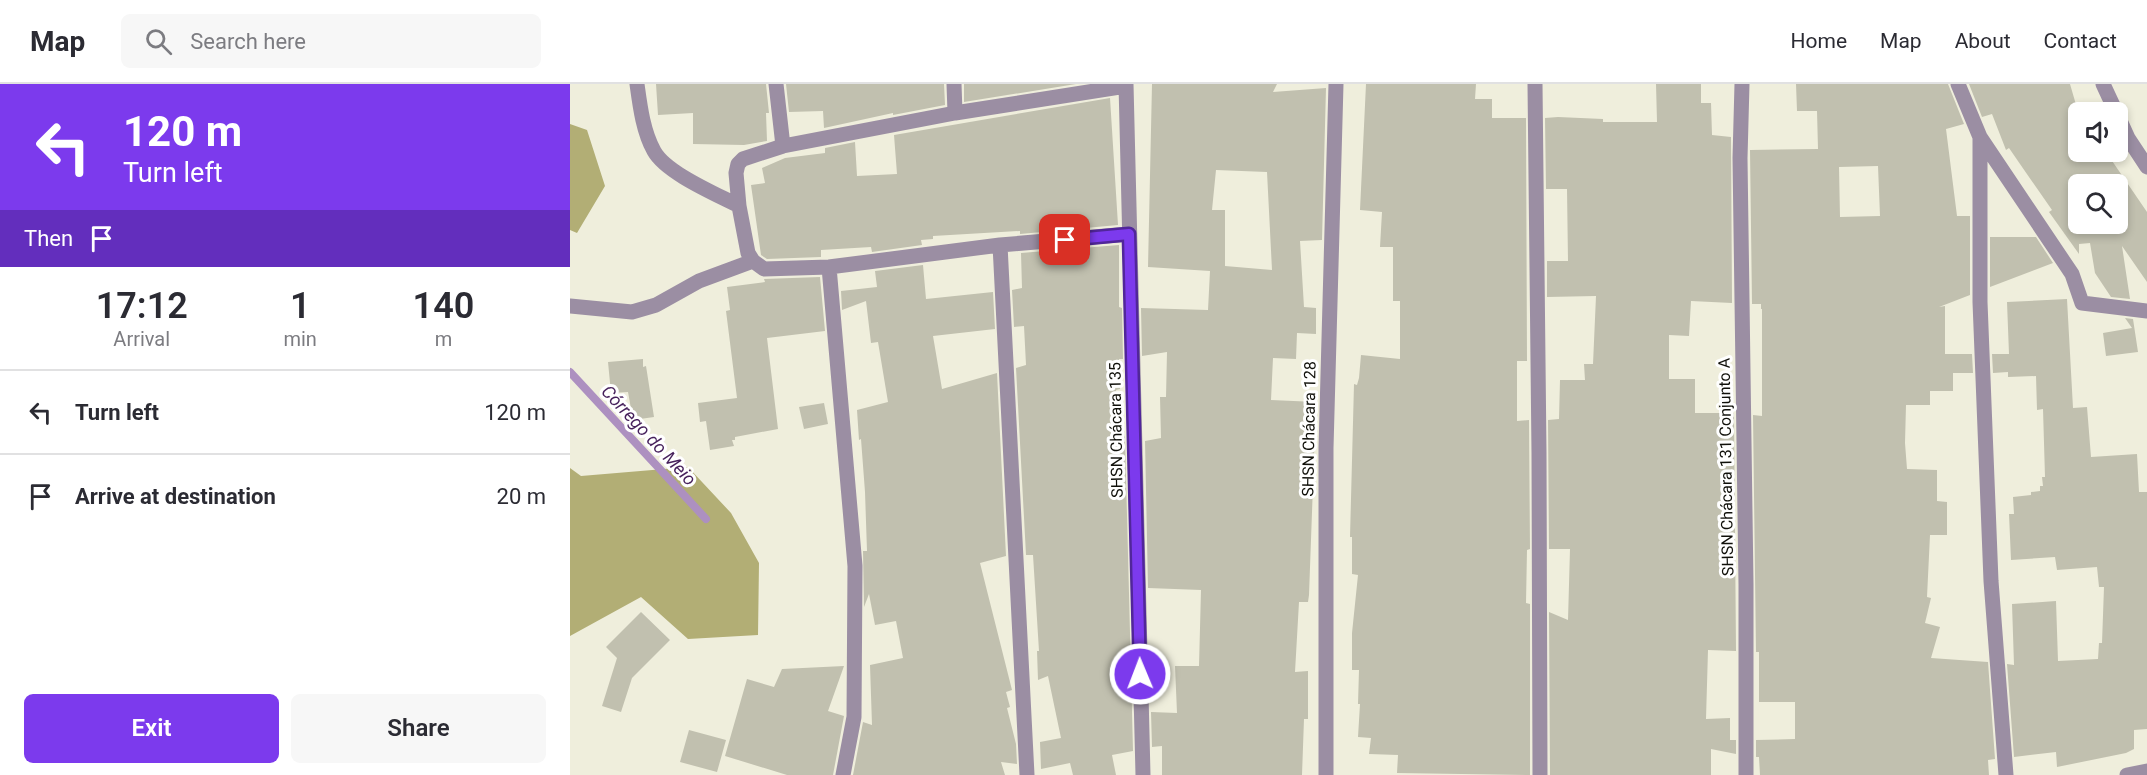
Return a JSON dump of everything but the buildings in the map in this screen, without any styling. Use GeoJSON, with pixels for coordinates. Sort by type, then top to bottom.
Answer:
{"type":"FeatureCollection","features":[{"type":"Feature","properties":{"kind":"street"},"geometry":{"type":"LineString","coordinates":[[637,84],[642,116],[654,151],[667,167],[739,206]]}},
{"type":"Feature","properties":{"kind":"street"},"geometry":{"type":"LineString","coordinates":[[776,84],[783,146]]}},
{"type":"Feature","properties":{"kind":"street"},"geometry":{"type":"LineString","coordinates":[[954,84],[955,113]]}},
{"type":"Feature","properties":{"kind":"street","name":"SHSN Chácara 128"},"geometry":{"type":"LineString","coordinates":[[1326,775],[1326,448],[1336,84]]}},
{"type":"Feature","properties":{"kind":"street"},"geometry":{"type":"LineString","coordinates":[[1535,84],[1540,775]]}},
{"type":"Feature","properties":{"kind":"street","name":"SHSN Chácara 131 Conjunto A"},"geometry":{"type":"LineString","coordinates":[[1742,84],[1740,158],[1746,584],[1746,775]]}},
{"type":"Feature","properties":{"kind":"street"},"geometry":{"type":"LineString","coordinates":[[1958,84],[1980,137],[2072,274],[2082,303],[2147,311]]}},
{"type":"Feature","properties":{"kind":"street"},"geometry":{"type":"LineString","coordinates":[[2103,84],[2111,102]]}},
{"type":"Feature","properties":{"kind":"street"},"geometry":{"type":"LineString","coordinates":[[1126,85],[955,113],[783,146],[743,159],[738,164],[736,173],[739,206],[748,253],[753,261],[764,269],[829,267],[1000,245],[1129,234]]}},
{"type":"Feature","properties":{"kind":"street","name":"SHSN Chácara 135"},"geometry":{"type":"LineString","coordinates":[[1126,85],[1143,775]]}},
{"type":"Feature","properties":{"kind":"street"},"geometry":{"type":"LineString","coordinates":[[1980,137],[1980,302],[1991,581],[2006,775]]}},
{"type":"Feature","properties":{"kind":"street"},"geometry":{"type":"LineString","coordinates":[[2128,138],[2147,167]]}},
{"type":"Feature","properties":{"kind":"street"},"geometry":{"type":"LineString","coordinates":[[1000,245],[1027,775]]}},
{"type":"Feature","properties":{"kind":"street"},"geometry":{"type":"LineString","coordinates":[[570,306],[632,312],[656,304],[699,281],[753,261]]}},
{"type":"Feature","properties":{"kind":"street"},"geometry":{"type":"LineString","coordinates":[[829,267],[855,566],[854,717],[843,775]]}},
{"type":"Feature","properties":{"kind":"street"},"geometry":{"type":"LineString","coordinates":[[2127,775],[2147,771]]}},
{"type":"Feature","properties":{"kind":"shaded area"},"geometry":{"type":"Polygon","coordinates":[[[570,124],[587,130],[605,186],[577,233],[570,230],[570,124]]]}},
{"type":"Feature","properties":{"kind":"shaded area"},"geometry":{"type":"Polygon","coordinates":[[[688,467],[731,513],[759,563],[758,635],[688,639],[641,597],[570,636],[570,468],[581,476],[688,467]]]}},
{"type":"Feature","properties":{"kind":"waterway","name":"Córrego do Meio"},"geometry":{"type":"LineString","coordinates":[[570,372],[706,519]]}},
{"type":"Feature","properties":{"kind":"route"},"geometry":{"type":"LineString","coordinates":[[1065,240],[1129,234],[1140,674]]}}]}
